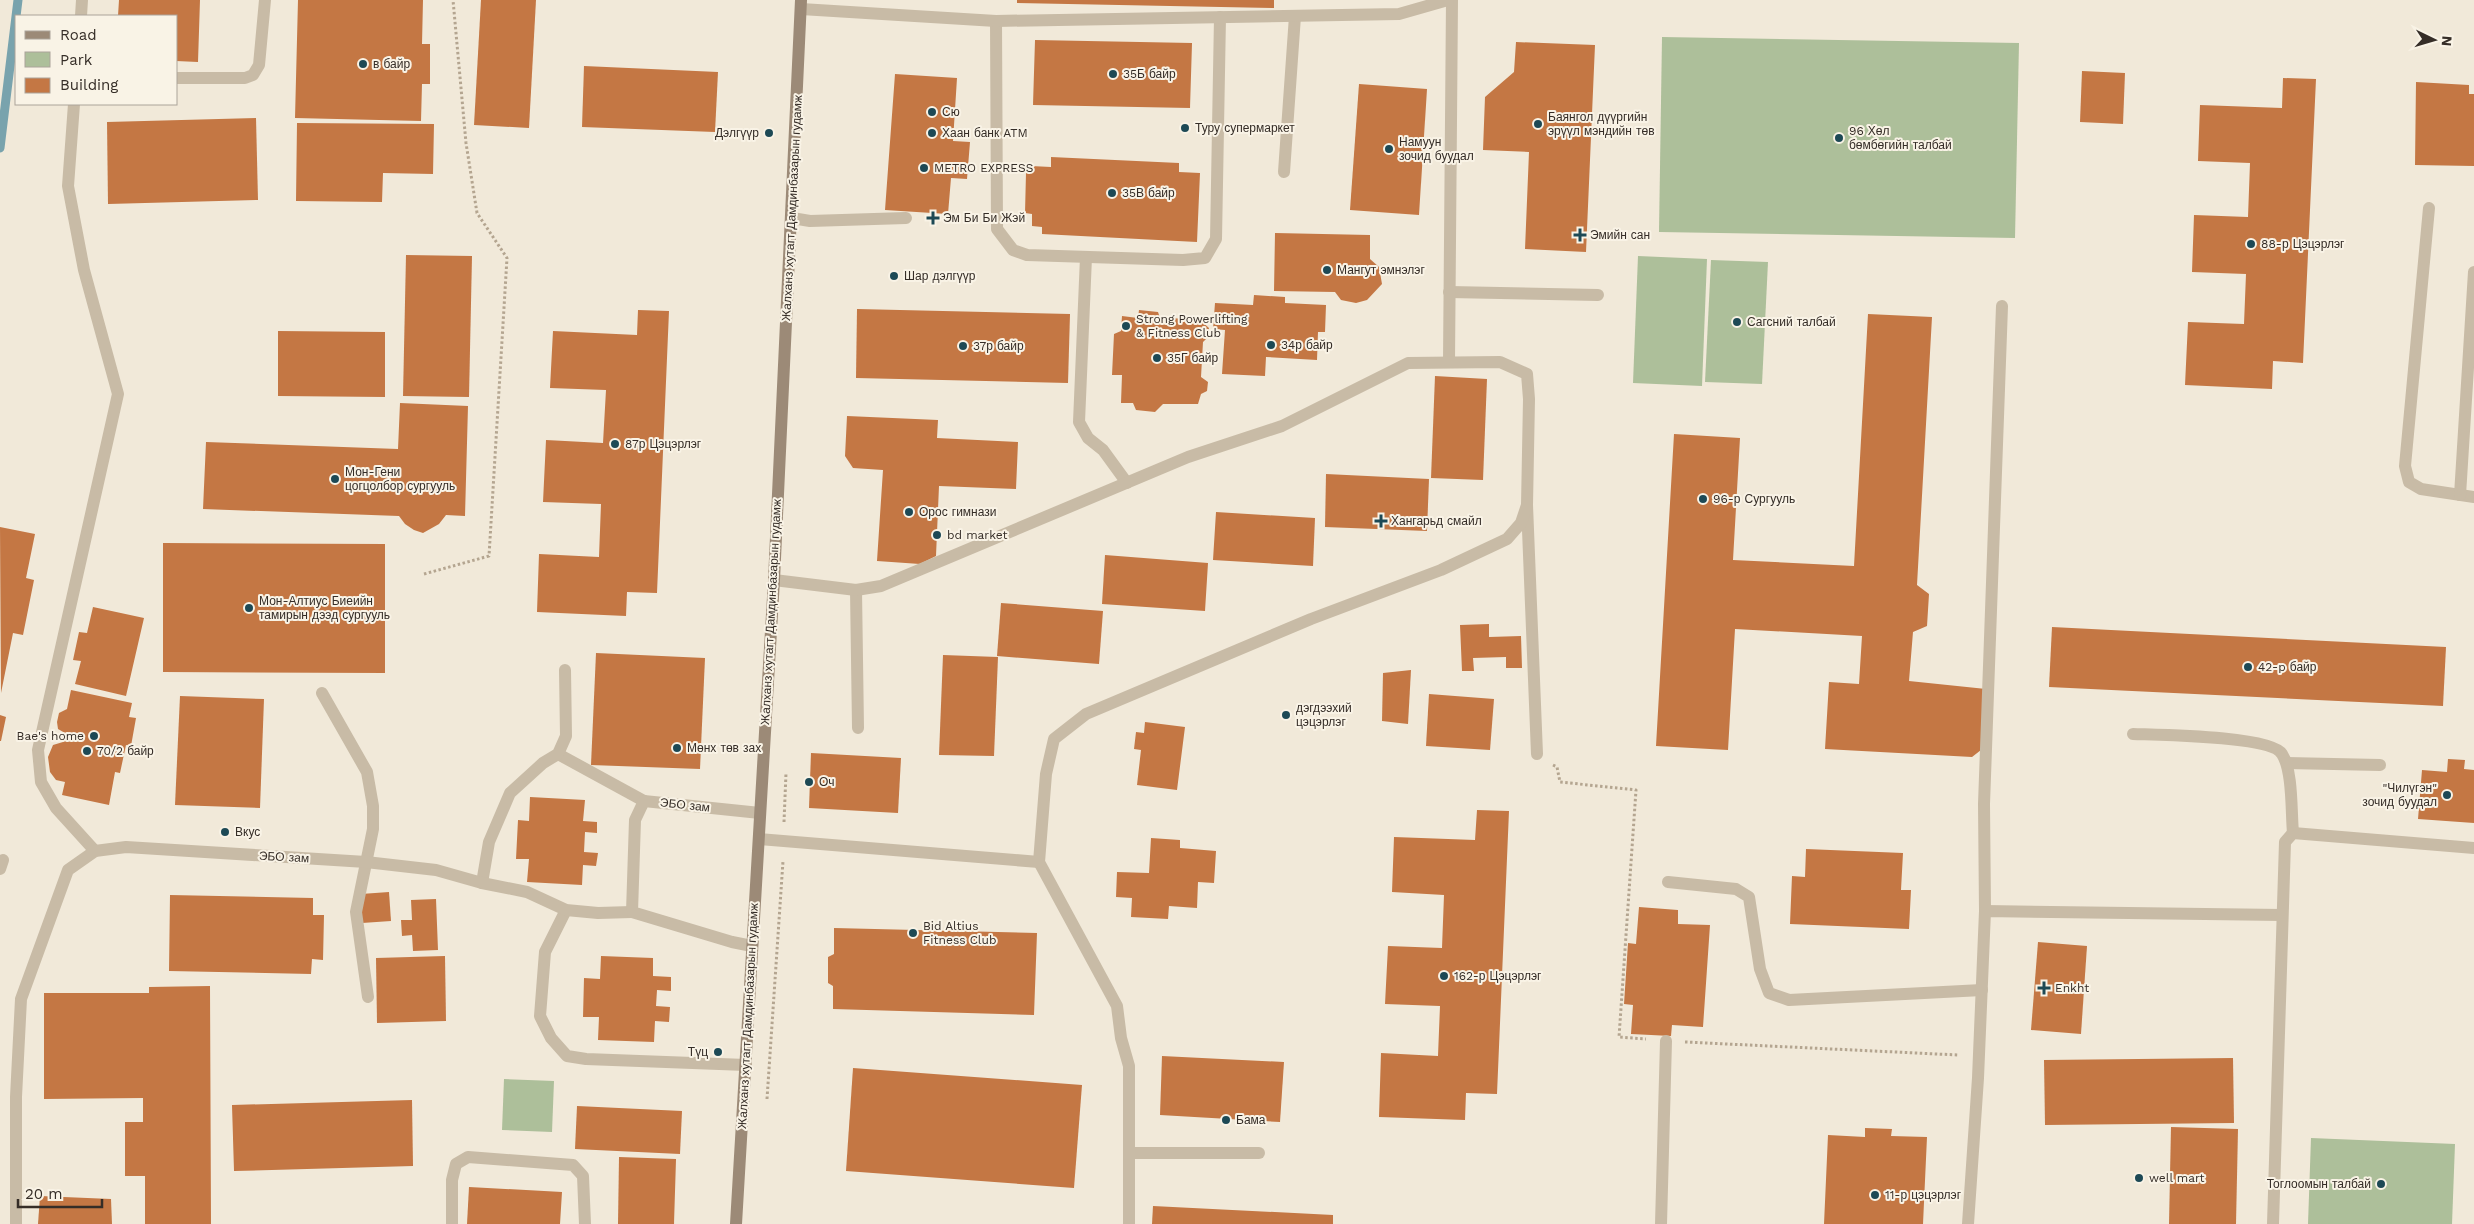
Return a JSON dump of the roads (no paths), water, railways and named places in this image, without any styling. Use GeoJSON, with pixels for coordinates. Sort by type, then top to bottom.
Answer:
{"type":"FeatureCollection","features":[{"type":"Feature","properties":{"kind":"main road","name":"Жалханз хутагт Дамдинбазарын гудамж"},"geometry":{"type":"LineString","coordinates":[[736,1224],[774,580],[801,5]]}},
{"type":"Feature","properties":{"kind":"street"},"geometry":{"type":"LineString","coordinates":[[81,15],[82,0]]}},
{"type":"Feature","properties":{"kind":"street"},"geometry":{"type":"LineString","coordinates":[[178,78],[245,78],[253,75],[259,65],[265,0]]}},
{"type":"Feature","properties":{"kind":"street"},"geometry":{"type":"LineString","coordinates":[[801,5],[996,20],[1398,14],[1448,0]]}},
{"type":"Feature","properties":{"kind":"street"},"geometry":{"type":"LineString","coordinates":[[1449,361],[1452,0]]}},
{"type":"Feature","properties":{"kind":"street"},"geometry":{"type":"LineString","coordinates":[[1284,172],[1295,16]]}},
{"type":"Feature","properties":{"kind":"street"},"geometry":{"type":"LineString","coordinates":[[996,20],[997,229],[1013,250],[1027,255],[1183,260],[1205,258],[1216,239],[1220,17]]}},
{"type":"Feature","properties":{"kind":"street"},"geometry":{"type":"LineString","coordinates":[[74,105],[68,186],[84,270],[118,394],[38,750],[41,782],[52,801],[95,851]]}},
{"type":"Feature","properties":{"kind":"street"},"geometry":{"type":"LineString","coordinates":[[2429,208],[2405,466],[2409,482],[2421,489],[2474,497]]}},
{"type":"Feature","properties":{"kind":"street"},"geometry":{"type":"LineString","coordinates":[[792,218],[810,221],[906,218]]}},
{"type":"Feature","properties":{"kind":"street"},"geometry":{"type":"LineString","coordinates":[[1086,257],[1079,422],[1088,438],[1103,450],[1127,483]]}},
{"type":"Feature","properties":{"kind":"street"},"geometry":{"type":"LineString","coordinates":[[2460,495],[2474,272]]}},
{"type":"Feature","properties":{"kind":"street"},"geometry":{"type":"LineString","coordinates":[[1450,292],[1598,295]]}},
{"type":"Feature","properties":{"kind":"street"},"geometry":{"type":"LineString","coordinates":[[1968,1224],[1979,1056],[1985,910],[1984,804],[2002,306]]}},
{"type":"Feature","properties":{"kind":"street"},"geometry":{"type":"LineString","coordinates":[[774,580],[856,590],[881,586],[1188,457],[1282,426],[1408,362],[1500,362],[1527,374],[1529,399],[1527,505],[1537,754]]}},
{"type":"Feature","properties":{"kind":"street"},"geometry":{"type":"LineString","coordinates":[[1129,1224],[1130,1066],[1121,1038],[1117,1006],[1039,862],[1046,774],[1054,739],[1086,714],[1311,619],[1441,570],[1508,538],[1520,523],[1527,505]]}},
{"type":"Feature","properties":{"kind":"street"},"geometry":{"type":"LineString","coordinates":[[856,590],[858,728]]}},
{"type":"Feature","properties":{"kind":"street"},"geometry":{"type":"LineString","coordinates":[[482,883],[489,842],[510,793],[543,762],[558,754],[566,736],[565,670]]}},
{"type":"Feature","properties":{"kind":"street"},"geometry":{"type":"LineString","coordinates":[[322,693],[367,772],[374,806],[373,829],[356,912],[368,996]]}},
{"type":"Feature","properties":{"kind":"street"},"geometry":{"type":"LineString","coordinates":[[2133,734],[2248,740],[2267,744],[2281,752],[2287,763],[2292,833],[2285,842],[2273,1224]]}},
{"type":"Feature","properties":{"kind":"street"},"geometry":{"type":"LineString","coordinates":[[558,754],[644,801]]}},
{"type":"Feature","properties":{"kind":"street"},"geometry":{"type":"LineString","coordinates":[[2287,763],[2380,765]]}},
{"type":"Feature","properties":{"kind":"street","name":"ЭБО зам"},"geometry":{"type":"LineString","coordinates":[[16,1224],[16,1116],[21,999],[68,870],[95,851],[126,847],[366,862],[436,870],[482,883],[527,892],[566,910],[598,913],[632,912],[635,820],[644,801],[760,813]]}},
{"type":"Feature","properties":{"kind":"street"},"geometry":{"type":"LineString","coordinates":[[2292,833],[2474,848]]}},
{"type":"Feature","properties":{"kind":"street"},"geometry":{"type":"LineString","coordinates":[[759,839],[1039,862]]}},
{"type":"Feature","properties":{"kind":"street"},"geometry":{"type":"LineString","coordinates":[[1668,882],[1736,889],[1749,897],[1760,969],[1769,993],[1782,998],[1789,1000],[1982,990]]}},
{"type":"Feature","properties":{"kind":"street"},"geometry":{"type":"LineString","coordinates":[[566,910],[545,952],[540,1016],[551,1038],[567,1056],[586,1059],[746,1065]]}},
{"type":"Feature","properties":{"kind":"street"},"geometry":{"type":"LineString","coordinates":[[1985,910],[2282,915]]}},
{"type":"Feature","properties":{"kind":"street"},"geometry":{"type":"LineString","coordinates":[[632,912],[732,942],[752,946]]}},
{"type":"Feature","properties":{"kind":"street"},"geometry":{"type":"LineString","coordinates":[[1661,1224],[1666,1041]]}},
{"type":"Feature","properties":{"kind":"street"},"geometry":{"type":"LineString","coordinates":[[1130,1153],[1259,1153]]}},
{"type":"Feature","properties":{"kind":"street"},"geometry":{"type":"LineString","coordinates":[[452,1224],[452,1180],[456,1164],[468,1158],[573,1165],[583,1176],[585,1224]]}},
{"type":"Feature","properties":{"kind":"waterway"},"geometry":{"type":"LineString","coordinates":[[16,15],[18,0]]}},
{"type":"Feature","properties":{"kind":"waterway"},"geometry":{"type":"LineString","coordinates":[[0,148],[15,25]]}},
{"type":"Feature","properties":{"kind":"place","name":"в байр"},"geometry":{"type":"Point","coordinates":[363,64]}},
{"type":"Feature","properties":{"kind":"place","name":"35Б байр"},"geometry":{"type":"Point","coordinates":[1113,74]}},
{"type":"Feature","properties":{"kind":"place","name":"Сю"},"geometry":{"type":"Point","coordinates":[932,112]}},
{"type":"Feature","properties":{"kind":"place","name":"Баянгол дүүргийн эрүүл мэндийн төв"},"geometry":{"type":"Point","coordinates":[1538,124]}},
{"type":"Feature","properties":{"kind":"place","name":"Туру супермаркет"},"geometry":{"type":"Point","coordinates":[1185,128]}},
{"type":"Feature","properties":{"kind":"place","name":"Дэлгүүр"},"geometry":{"type":"Point","coordinates":[769,133]}},
{"type":"Feature","properties":{"kind":"place","name":"Хаан банк ATM"},"geometry":{"type":"Point","coordinates":[932,133]}},
{"type":"Feature","properties":{"kind":"place","name":"96 Хөл бөмбөгийн талбай"},"geometry":{"type":"Point","coordinates":[1839,138]}},
{"type":"Feature","properties":{"kind":"place","name":"Намуун зочид буудал"},"geometry":{"type":"Point","coordinates":[1389,149]}},
{"type":"Feature","properties":{"kind":"place","name":"METRO EXPRESS"},"geometry":{"type":"Point","coordinates":[924,168]}},
{"type":"Feature","properties":{"kind":"place","name":"35В байр"},"geometry":{"type":"Point","coordinates":[1112,193]}},
{"type":"Feature","properties":{"kind":"place","name":"Эм Би Би Жэй"},"geometry":{"type":"Point","coordinates":[933,218]}},
{"type":"Feature","properties":{"kind":"place","name":"Эмийн сан"},"geometry":{"type":"Point","coordinates":[1580,235]}},
{"type":"Feature","properties":{"kind":"place","name":"88-р Цэцэрлэг"},"geometry":{"type":"Point","coordinates":[2251,244]}},
{"type":"Feature","properties":{"kind":"place","name":"Мангут эмнэлэг"},"geometry":{"type":"Point","coordinates":[1327,270]}},
{"type":"Feature","properties":{"kind":"place","name":"Шар дэлгүүр"},"geometry":{"type":"Point","coordinates":[894,276]}},
{"type":"Feature","properties":{"kind":"place","name":"Сагсний талбай"},"geometry":{"type":"Point","coordinates":[1737,322]}},
{"type":"Feature","properties":{"kind":"place","name":"Strong Powerlifting & Fitness Club"},"geometry":{"type":"Point","coordinates":[1126,326]}},
{"type":"Feature","properties":{"kind":"place","name":"34р байр"},"geometry":{"type":"Point","coordinates":[1271,345]}},
{"type":"Feature","properties":{"kind":"place","name":"37р байр"},"geometry":{"type":"Point","coordinates":[963,346]}},
{"type":"Feature","properties":{"kind":"place","name":"35Г байр"},"geometry":{"type":"Point","coordinates":[1157,358]}},
{"type":"Feature","properties":{"kind":"place","name":"87р Цэцэрлэг"},"geometry":{"type":"Point","coordinates":[615,444]}},
{"type":"Feature","properties":{"kind":"place","name":"Мон-Гени цогцолбор сургууль"},"geometry":{"type":"Point","coordinates":[335,479]}},
{"type":"Feature","properties":{"kind":"place","name":"96-р Сургууль"},"geometry":{"type":"Point","coordinates":[1703,499]}},
{"type":"Feature","properties":{"kind":"place","name":"Орос гимнази"},"geometry":{"type":"Point","coordinates":[909,512]}},
{"type":"Feature","properties":{"kind":"place","name":"Хангарьд смайл"},"geometry":{"type":"Point","coordinates":[1381,521]}},
{"type":"Feature","properties":{"kind":"place","name":"bd market"},"geometry":{"type":"Point","coordinates":[937,535]}},
{"type":"Feature","properties":{"kind":"place","name":"Мон-Алтиус Биеийн тамирын дээд сургууль"},"geometry":{"type":"Point","coordinates":[249,608]}},
{"type":"Feature","properties":{"kind":"place","name":"42-p байр"},"geometry":{"type":"Point","coordinates":[2248,667]}},
{"type":"Feature","properties":{"kind":"place","name":"дэгдээхий цэцэрлэг"},"geometry":{"type":"Point","coordinates":[1286,715]}},
{"type":"Feature","properties":{"kind":"place","name":"Bae's home"},"geometry":{"type":"Point","coordinates":[94,736]}},
{"type":"Feature","properties":{"kind":"place","name":"Мөнх төв зах"},"geometry":{"type":"Point","coordinates":[677,748]}},
{"type":"Feature","properties":{"kind":"place","name":"70/2 байр"},"geometry":{"type":"Point","coordinates":[87,751]}},
{"type":"Feature","properties":{"kind":"place","name":"Оч"},"geometry":{"type":"Point","coordinates":[809,782]}},
{"type":"Feature","properties":{"kind":"place","name":"\"Чилүгэн\" зочид буудал"},"geometry":{"type":"Point","coordinates":[2447,795]}},
{"type":"Feature","properties":{"kind":"place","name":"Вкус"},"geometry":{"type":"Point","coordinates":[225,832]}},
{"type":"Feature","properties":{"kind":"place","name":"Bid Altius Fitness Club"},"geometry":{"type":"Point","coordinates":[913,933]}},
{"type":"Feature","properties":{"kind":"place","name":"162-р Цэцэрлэг"},"geometry":{"type":"Point","coordinates":[1444,976]}},
{"type":"Feature","properties":{"kind":"place","name":"Enkht"},"geometry":{"type":"Point","coordinates":[2044,988]}},
{"type":"Feature","properties":{"kind":"place","name":"Түц"},"geometry":{"type":"Point","coordinates":[718,1052]}},
{"type":"Feature","properties":{"kind":"place","name":"Бама"},"geometry":{"type":"Point","coordinates":[1226,1120]}},
{"type":"Feature","properties":{"kind":"place","name":"well mart"},"geometry":{"type":"Point","coordinates":[2139,1178]}},
{"type":"Feature","properties":{"kind":"place","name":"Тоглоомын талбай"},"geometry":{"type":"Point","coordinates":[2381,1184]}},
{"type":"Feature","properties":{"kind":"place","name":"11-р цэцэрлэг"},"geometry":{"type":"Point","coordinates":[1875,1195]}}]}
